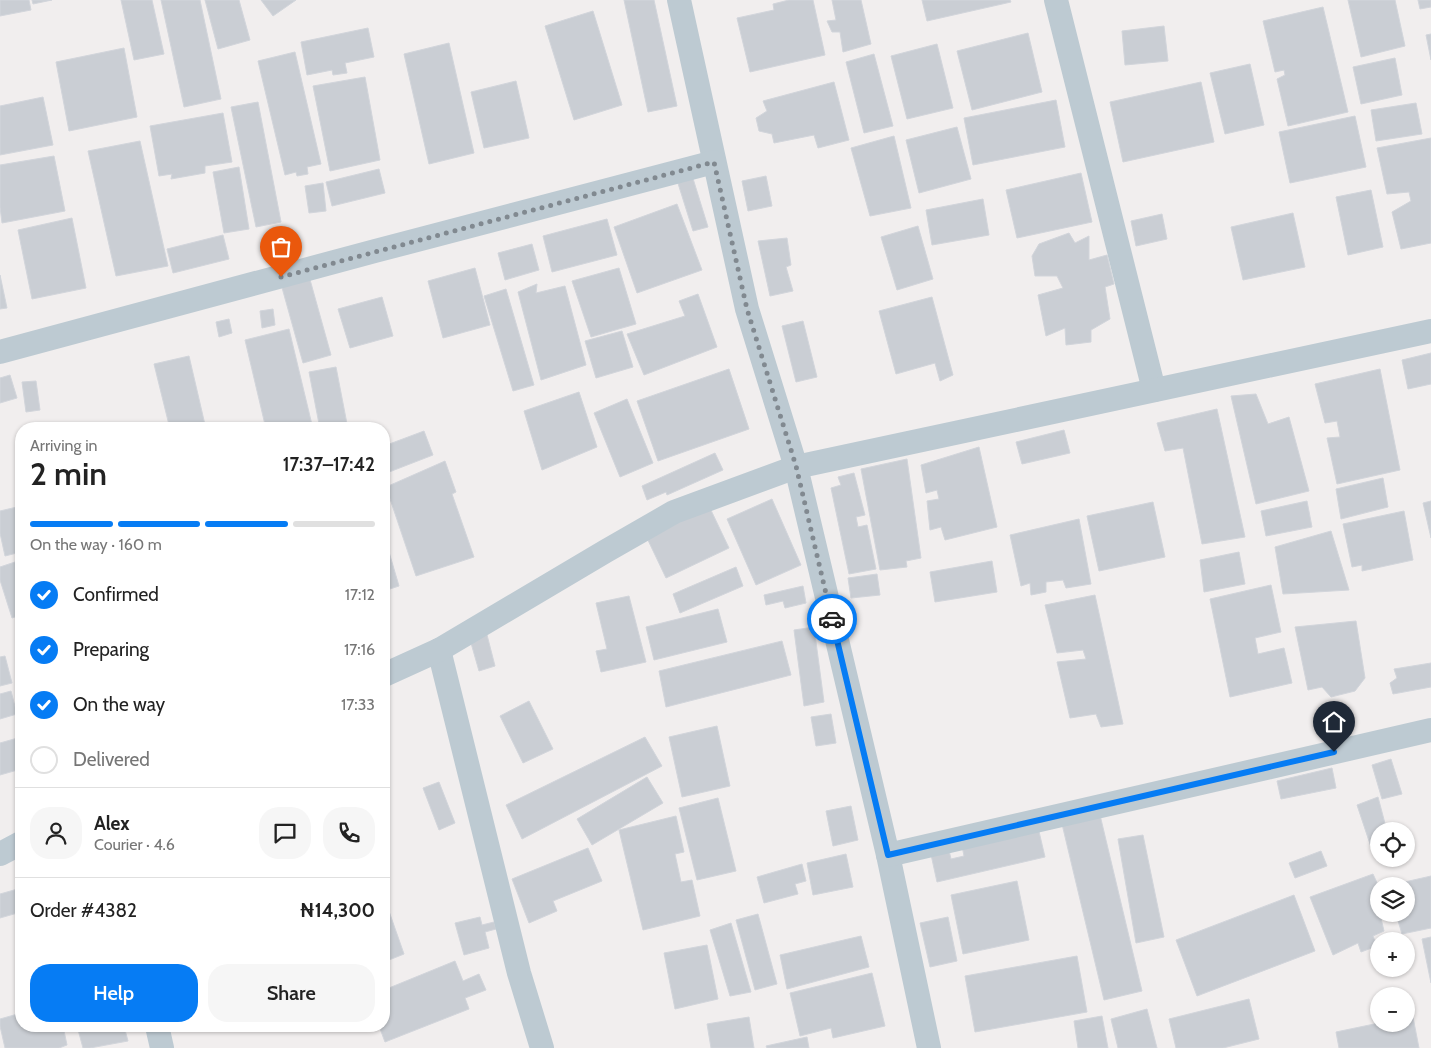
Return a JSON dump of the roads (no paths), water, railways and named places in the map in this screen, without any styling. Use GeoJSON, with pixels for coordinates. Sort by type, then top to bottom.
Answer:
{"type":"FeatureCollection","features":[{"type":"Feature","properties":{"kind":"street"},"geometry":{"type":"LineString","coordinates":[[678,0],[747,309],[796,466],[888,855],[929,1048]]}},
{"type":"Feature","properties":{"kind":"street"},"geometry":{"type":"LineString","coordinates":[[1056,0],[1154,390]]}},
{"type":"Feature","properties":{"kind":"street"},"geometry":{"type":"LineString","coordinates":[[0,352],[714,162]]}},
{"type":"Feature","properties":{"kind":"street"},"geometry":{"type":"LineString","coordinates":[[390,672],[439,650],[674,512],[796,466],[1431,330]]}},
{"type":"Feature","properties":{"kind":"street"},"geometry":{"type":"LineString","coordinates":[[439,650],[519,973],[542,1048]]}},
{"type":"Feature","properties":{"kind":"street"},"geometry":{"type":"LineString","coordinates":[[888,855],[1431,730]]}},
{"type":"Feature","properties":{"kind":"street"},"geometry":{"type":"LineString","coordinates":[[0,854],[15,846]]}},
{"type":"Feature","properties":{"kind":"street"},"geometry":{"type":"LineString","coordinates":[[158,1032],[162,1048]]}}]}
